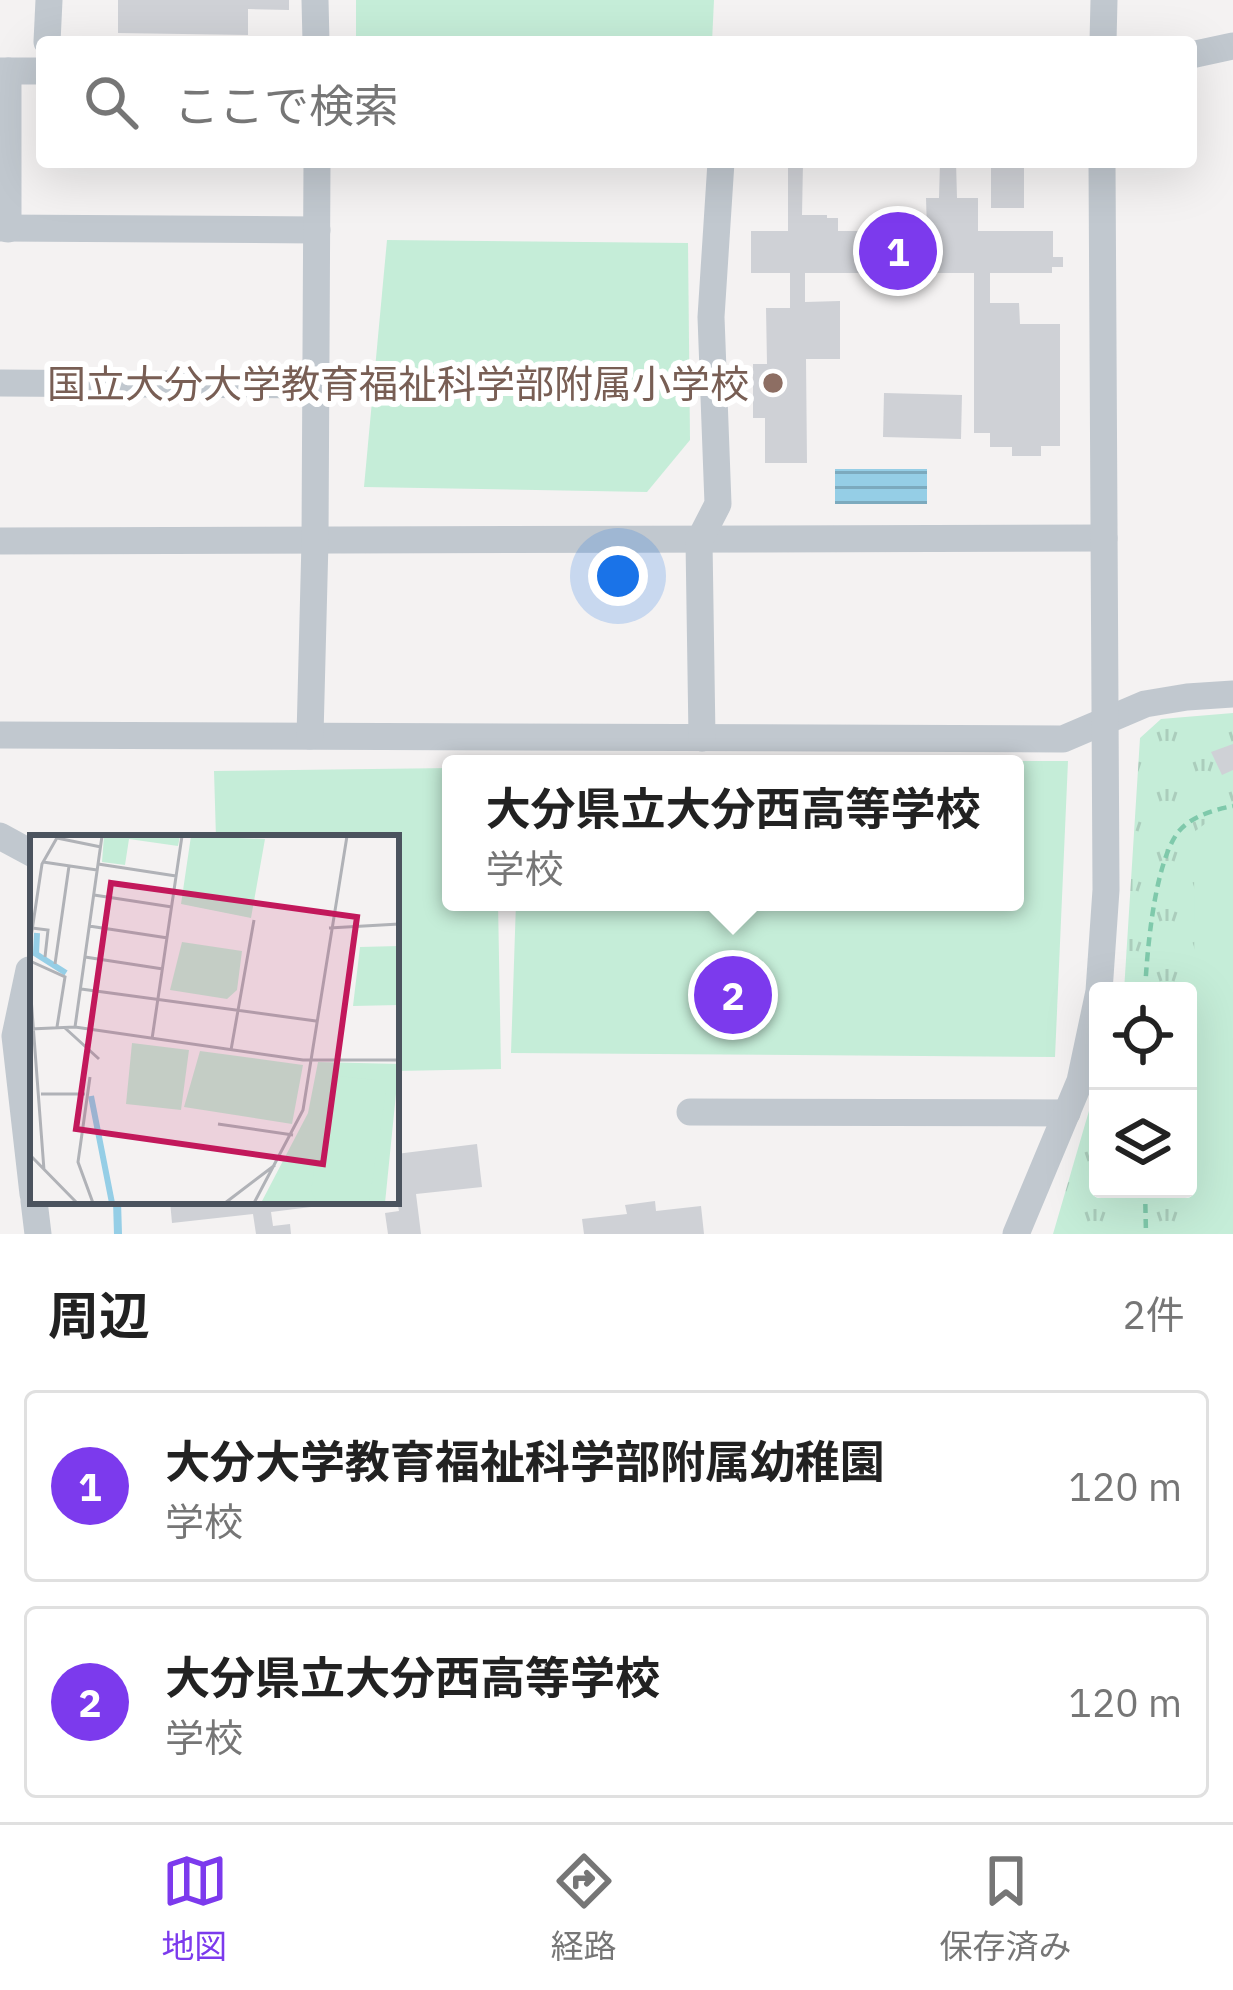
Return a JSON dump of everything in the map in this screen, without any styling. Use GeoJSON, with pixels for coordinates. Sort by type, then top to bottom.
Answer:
{"type":"FeatureCollection","features":[{"type":"Feature","properties":{"kind":"street"},"geometry":{"type":"LineString","coordinates":[[47,36],[49,0]]}},
{"type":"Feature","properties":{"kind":"street"},"geometry":{"type":"LineString","coordinates":[[315,0],[316,36]]}},
{"type":"Feature","properties":{"kind":"street"},"geometry":{"type":"LineString","coordinates":[[1103,36],[1104,0]]}},
{"type":"Feature","properties":{"kind":"street"},"geometry":{"type":"LineString","coordinates":[[1197,54],[1233,46]]}},
{"type":"Feature","properties":{"kind":"street"},"geometry":{"type":"LineString","coordinates":[[36,71],[4,71],[4,228],[317,230]]}},
{"type":"Feature","properties":{"kind":"street"},"geometry":{"type":"LineString","coordinates":[[310,736],[317,168]]}},
{"type":"Feature","properties":{"kind":"street"},"geometry":{"type":"LineString","coordinates":[[702,737],[699,541],[718,504],[711,317],[721,168]]}},
{"type":"Feature","properties":{"kind":"street"},"geometry":{"type":"LineString","coordinates":[[1099,982],[1106,906],[1102,168]]}},
{"type":"Feature","properties":{"kind":"street"},"geometry":{"type":"LineString","coordinates":[[0,383],[315,385]]}},
{"type":"Feature","properties":{"kind":"street"},"geometry":{"type":"LineString","coordinates":[[0,541],[1104,538]]}},
{"type":"Feature","properties":{"kind":"street"},"geometry":{"type":"LineString","coordinates":[[0,735],[1063,739],[1145,704],[1233,694]]}},
{"type":"Feature","properties":{"kind":"street"},"geometry":{"type":"LineString","coordinates":[[0,836],[30,852]]}},
{"type":"Feature","properties":{"kind":"street"},"geometry":{"type":"LineString","coordinates":[[29,970],[8,1055],[30,1181]]}},
{"type":"Feature","properties":{"kind":"street"},"geometry":{"type":"LineString","coordinates":[[1016,1234],[1067,1113],[1089,1040]]}},
{"type":"Feature","properties":{"kind":"street"},"geometry":{"type":"LineString","coordinates":[[690,1112],[1067,1113]]}},
{"type":"Feature","properties":{"kind":"street"},"geometry":{"type":"LineString","coordinates":[[34,1204],[38,1234]]}},
{"type":"Feature","properties":{"kind":"path"},"geometry":{"type":"LineString","coordinates":[[1145,982],[1161,875],[1177,833],[1206,812],[1233,806]]}},
{"type":"Feature","properties":{"kind":"path"},"geometry":{"type":"LineString","coordinates":[[1145,1198],[1146,1234]]}},
{"type":"Feature","properties":{"kind":"green space"},"geometry":{"type":"Polygon","coordinates":[[[356,0],[714,0],[712,36],[356,36],[356,0]]]}},
{"type":"Feature","properties":{"kind":"green space"},"geometry":{"type":"Polygon","coordinates":[[[387,240],[688,243],[690,440],[647,492],[364,487],[387,240]]]}},
{"type":"Feature","properties":{"kind":"green space"},"geometry":{"type":"Polygon","coordinates":[[[1233,713],[1233,1234],[1053,1234],[1089,1111],[1089,1198],[1197,1198],[1197,982],[1125,982],[1140,738],[1161,719],[1233,713]]]}},
{"type":"Feature","properties":{"kind":"green space"},"geometry":{"type":"Polygon","coordinates":[[[1024,761],[1068,761],[1055,1057],[511,1053],[516,911],[1024,911],[1024,761]]]}},
{"type":"Feature","properties":{"kind":"green space"},"geometry":{"type":"Polygon","coordinates":[[[442,768],[442,911],[498,911],[501,1069],[399,1071],[399,835],[216,835],[214,771],[442,768]]]}},
{"type":"Feature","properties":{"kind":"green space"},"geometry":{"type":"Polygon","coordinates":[[[1233,803],[1233,1234],[1195,1234],[1194,832],[1233,803]]]}},
{"type":"Feature","properties":{"kind":"water"},"geometry":{"type":"Polygon","coordinates":[[[835,469],[927,469],[927,504],[835,504],[835,469]]]}},
{"type":"Feature","properties":{"kind":"building"},"geometry":{"type":"Polygon","coordinates":[[[118,0],[289,0],[289,10],[248,9],[248,35],[118,33],[118,0]]]}},
{"type":"Feature","properties":{"kind":"building"},"geometry":{"type":"Polygon","coordinates":[[[788,168],[803,168],[802,215],[838,218],[838,231],[877,231],[877,217],[896,217],[896,230],[927,230],[926,198],[939,198],[940,168],[956,168],[957,198],[978,198],[978,231],[1053,231],[1053,257],[1063,257],[1063,267],[1052,267],[1052,273],[990,273],[990,303],[1019,303],[1020,324],[1060,324],[1060,446],[1041,446],[1041,456],[1012,456],[1012,447],[990,447],[990,433],[974,433],[974,273],[805,273],[805,302],[840,301],[840,359],[806,359],[807,463],[765,463],[765,418],[753,418],[753,364],[767,364],[766,308],[790,308],[790,273],[751,273],[751,231],[788,231],[788,168]]]}},
{"type":"Feature","properties":{"kind":"building"},"geometry":{"type":"Polygon","coordinates":[[[991,168],[1024,168],[1024,208],[991,208],[991,168]]]}},
{"type":"Feature","properties":{"kind":"building"},"geometry":{"type":"Polygon","coordinates":[[[884,393],[962,395],[961,439],[883,437],[884,393]]]}},
{"type":"Feature","properties":{"kind":"building"},"geometry":{"type":"Polygon","coordinates":[[[1233,744],[1233,770],[1222,775],[1211,752],[1233,744]]]}},
{"type":"Feature","properties":{"kind":"building"},"geometry":{"type":"Polygon","coordinates":[[[477,1144],[482,1187],[416,1194],[421,1234],[388,1234],[385,1213],[399,1211],[399,1154],[477,1144]]]}},
{"type":"Feature","properties":{"kind":"building"},"geometry":{"type":"Polygon","coordinates":[[[655,1201],[656,1211],[701,1206],[704,1234],[584,1234],[582,1219],[627,1214],[625,1205],[655,1201]]]}},
{"type":"Feature","properties":{"kind":"building"},"geometry":{"type":"Polygon","coordinates":[[[170,1204],[335,1204],[271,1212],[273,1226],[290,1224],[291,1234],[256,1234],[253,1214],[172,1223],[170,1204]]]}},
{"type":"Feature","properties":{"kind":"waterway"},"geometry":{"type":"LineString","coordinates":[[117,1204],[118,1234]]}},
{"type":"Feature","properties":{"kind":"place","name":"大分大学教育福祉科学部附属幼稚園"},"geometry":{"type":"Point","coordinates":[898,251]}},
{"type":"Feature","properties":{"kind":"place","name":"国立大分大学教育福祉科学部附属小学校"},"geometry":{"type":"Point","coordinates":[773,383]}},
{"type":"Feature","properties":{"kind":"place","name":"大分県立大分西高等学校"},"geometry":{"type":"Point","coordinates":[733,995]}}]}
